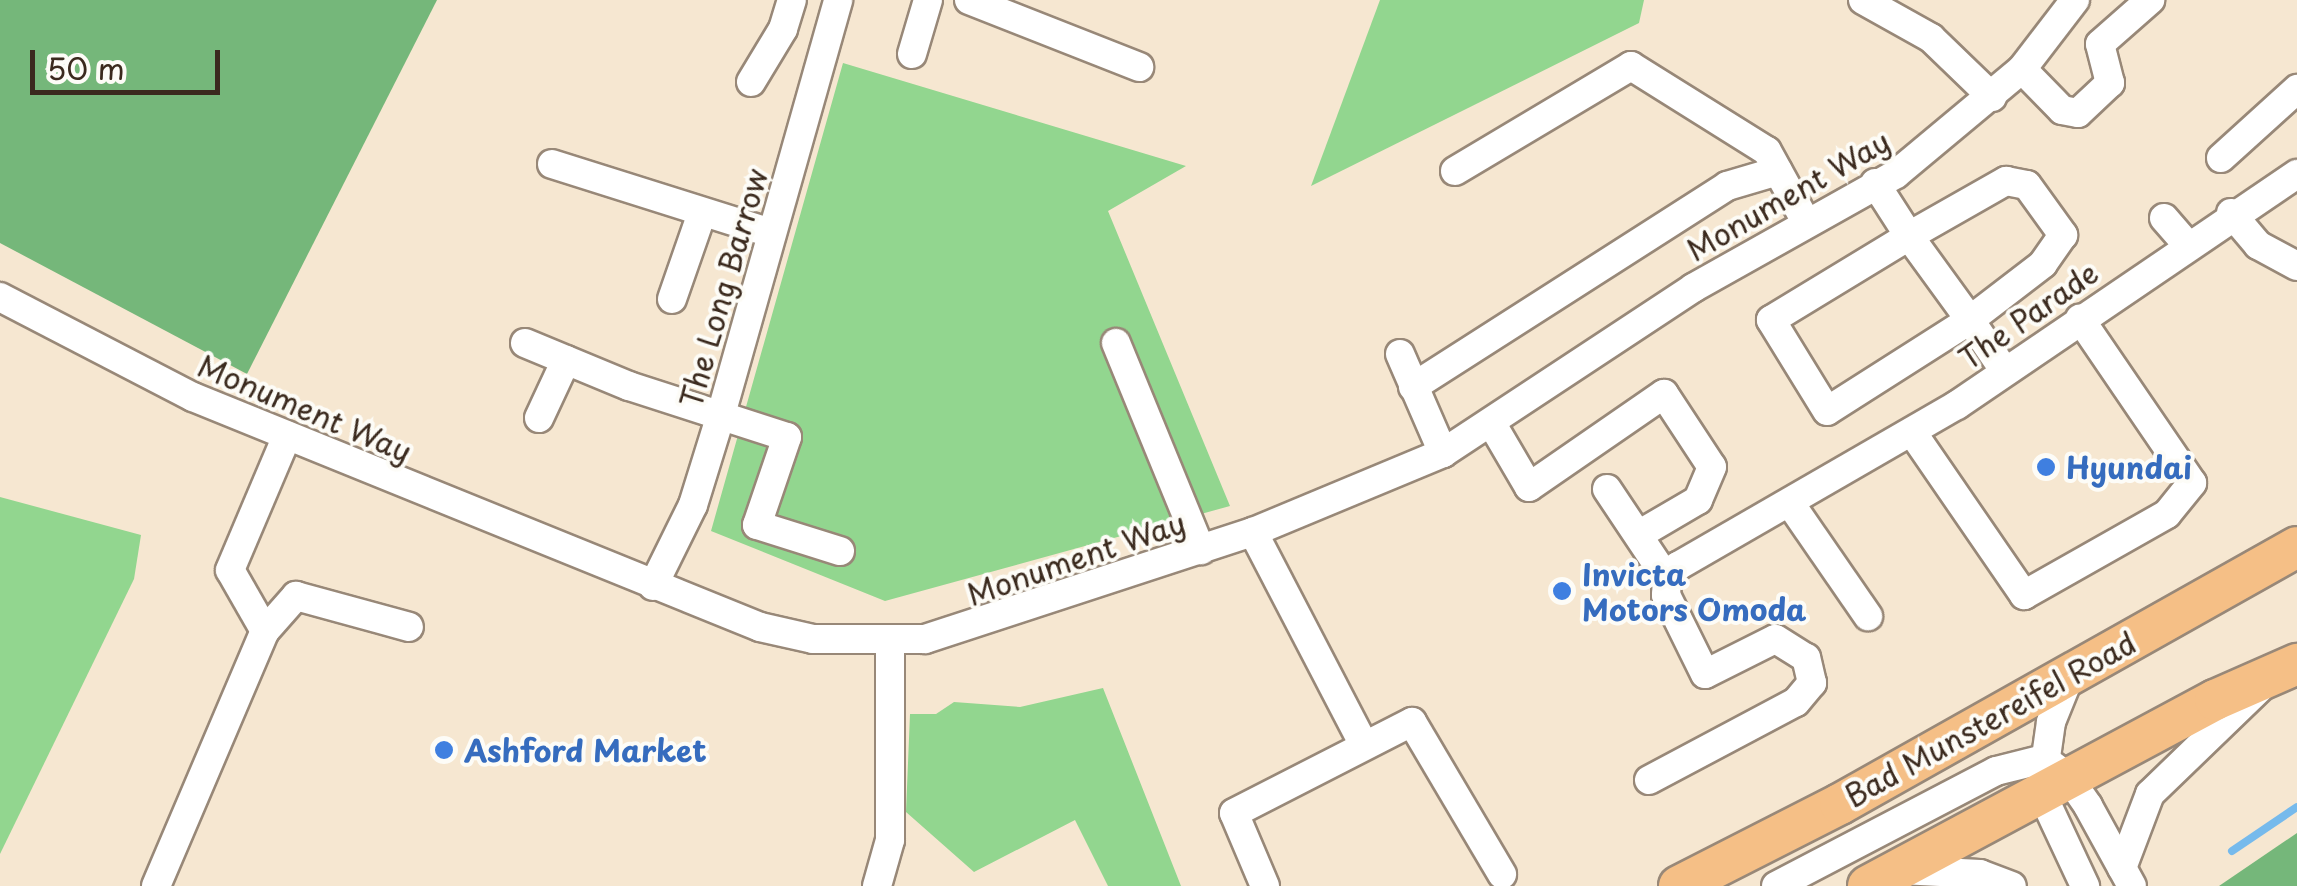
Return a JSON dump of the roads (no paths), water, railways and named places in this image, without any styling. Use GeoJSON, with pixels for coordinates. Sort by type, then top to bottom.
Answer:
{"type":"FeatureCollection","features":[{"type":"Feature","properties":{"kind":"highway","name":"Bad Munstereifel Road"},"geometry":{"type":"LineString","coordinates":[[1679,886],[2297,547]]}},
{"type":"Feature","properties":{"kind":"highway"},"geometry":{"type":"LineString","coordinates":[[1884,878],[2051,776],[2282,673]]}},
{"type":"Feature","properties":{"kind":"street"},"geometry":{"type":"LineString","coordinates":[[750,82],[792,0]]}},
{"type":"Feature","properties":{"kind":"street","name":"The Long Barrow"},"geometry":{"type":"LineString","coordinates":[[653,586],[692,506],[720,418],[838,0]]}},
{"type":"Feature","properties":{"kind":"street"},"geometry":{"type":"LineString","coordinates":[[912,54],[928,0]]}},
{"type":"Feature","properties":{"kind":"street"},"geometry":{"type":"LineString","coordinates":[[969,0],[1139,67]]}},
{"type":"Feature","properties":{"kind":"street"},"geometry":{"type":"LineString","coordinates":[[1862,0],[1931,38],[1992,97]]}},
{"type":"Feature","properties":{"kind":"street","name":"Monument Way"},"geometry":{"type":"LineString","coordinates":[[0,297],[108,357],[287,436],[653,586],[760,627],[812,639],[890,642],[968,630],[1253,532],[1443,453],[1804,220],[1896,174],[2022,69],[2074,0]]}},
{"type":"Feature","properties":{"kind":"street"},"geometry":{"type":"LineString","coordinates":[[2022,69],[2062,110],[2078,114],[2110,83],[2100,44],[2150,0]]}},
{"type":"Feature","properties":{"kind":"street"},"geometry":{"type":"LineString","coordinates":[[1455,172],[1631,66],[1767,151],[1804,220]]}},
{"type":"Feature","properties":{"kind":"street"},"geometry":{"type":"LineString","coordinates":[[2221,158],[2297,90]]}},
{"type":"Feature","properties":{"kind":"street"},"geometry":{"type":"LineString","coordinates":[[552,164],[771,233]]}},
{"type":"Feature","properties":{"kind":"street"},"geometry":{"type":"LineString","coordinates":[[1414,387],[1710,196],[1778,171]]}},
{"type":"Feature","properties":{"kind":"street","name":"The Parade"},"geometry":{"type":"LineString","coordinates":[[1672,573],[1792,506],[1912,432],[2231,213],[2297,174]]}},
{"type":"Feature","properties":{"kind":"street"},"geometry":{"type":"LineString","coordinates":[[2006,181],[2028,185],[2062,235],[2058,250],[1970,320],[1827,412],[1770,320],[1909,236],[2006,181]]}},
{"type":"Feature","properties":{"kind":"street"},"geometry":{"type":"LineString","coordinates":[[1875,183],[2004,370]]}},
{"type":"Feature","properties":{"kind":"street"},"geometry":{"type":"LineString","coordinates":[[672,300],[702,213]]}},
{"type":"Feature","properties":{"kind":"street"},"geometry":{"type":"LineString","coordinates":[[2231,213],[2258,245],[2297,266]]}},
{"type":"Feature","properties":{"kind":"street"},"geometry":{"type":"LineString","coordinates":[[2164,218],[2187,244]]}},
{"type":"Feature","properties":{"kind":"street"},"geometry":{"type":"LineString","coordinates":[[1912,432],[2024,594],[2168,514],[2192,484],[2080,319]]}},
{"type":"Feature","properties":{"kind":"street"},"geometry":{"type":"LineString","coordinates":[[525,343],[720,418],[787,437],[757,524],[840,552]]}},
{"type":"Feature","properties":{"kind":"street"},"geometry":{"type":"LineString","coordinates":[[1116,343],[1201,550]]}},
{"type":"Feature","properties":{"kind":"street"},"geometry":{"type":"LineString","coordinates":[[1400,354],[1443,453]]}},
{"type":"Feature","properties":{"kind":"street"},"geometry":{"type":"LineString","coordinates":[[539,418],[566,360]]}},
{"type":"Feature","properties":{"kind":"street"},"geometry":{"type":"LineString","coordinates":[[1492,424],[1529,487],[1664,394],[1712,467],[1698,500],[1638,535]]}},
{"type":"Feature","properties":{"kind":"street"},"geometry":{"type":"LineString","coordinates":[[265,632],[230,570],[287,436]]}},
{"type":"Feature","properties":{"kind":"street"},"geometry":{"type":"LineString","coordinates":[[1608,489],[1638,535],[1672,573],[1673,612],[1705,674],[1775,639],[1806,658],[1812,683],[1796,702],[1650,780]]}},
{"type":"Feature","properties":{"kind":"street"},"geometry":{"type":"LineString","coordinates":[[1792,506],[1868,616]]}},
{"type":"Feature","properties":{"kind":"street"},"geometry":{"type":"LineString","coordinates":[[1253,532],[1364,745]]}},
{"type":"Feature","properties":{"kind":"street"},"geometry":{"type":"LineString","coordinates":[[156,886],[265,632],[296,596],[409,628]]}},
{"type":"Feature","properties":{"kind":"street"},"geometry":{"type":"LineString","coordinates":[[877,886],[890,840],[890,642]]}},
{"type":"Feature","properties":{"kind":"street"},"geometry":{"type":"LineString","coordinates":[[2127,877],[2150,794],[2282,673]]}},
{"type":"Feature","properties":{"kind":"street"},"geometry":{"type":"LineString","coordinates":[[2070,674],[2051,776],[2086,886]]}},
{"type":"Feature","properties":{"kind":"street"},"geometry":{"type":"LineString","coordinates":[[1266,886],[1234,813],[1412,722],[1502,874]]}},
{"type":"Feature","properties":{"kind":"street"},"geometry":{"type":"LineString","coordinates":[[1776,886],[1996,771],[2051,776],[2127,877]]}},
{"type":"Feature","properties":{"kind":"street"},"geometry":{"type":"LineString","coordinates":[[1884,878],[1980,874],[2012,886]]}},
{"type":"Feature","properties":{"kind":"waterway"},"geometry":{"type":"LineString","coordinates":[[2232,851],[2297,807]]}},
{"type":"Feature","properties":{"kind":"place","name":"Hyundai"},"geometry":{"type":"Point","coordinates":[2046,467]}},
{"type":"Feature","properties":{"kind":"place","name":"Invicta Motors Omoda"},"geometry":{"type":"Point","coordinates":[1562,591]}},
{"type":"Feature","properties":{"kind":"place","name":"Ashford Market"},"geometry":{"type":"Point","coordinates":[444,750]}}]}
